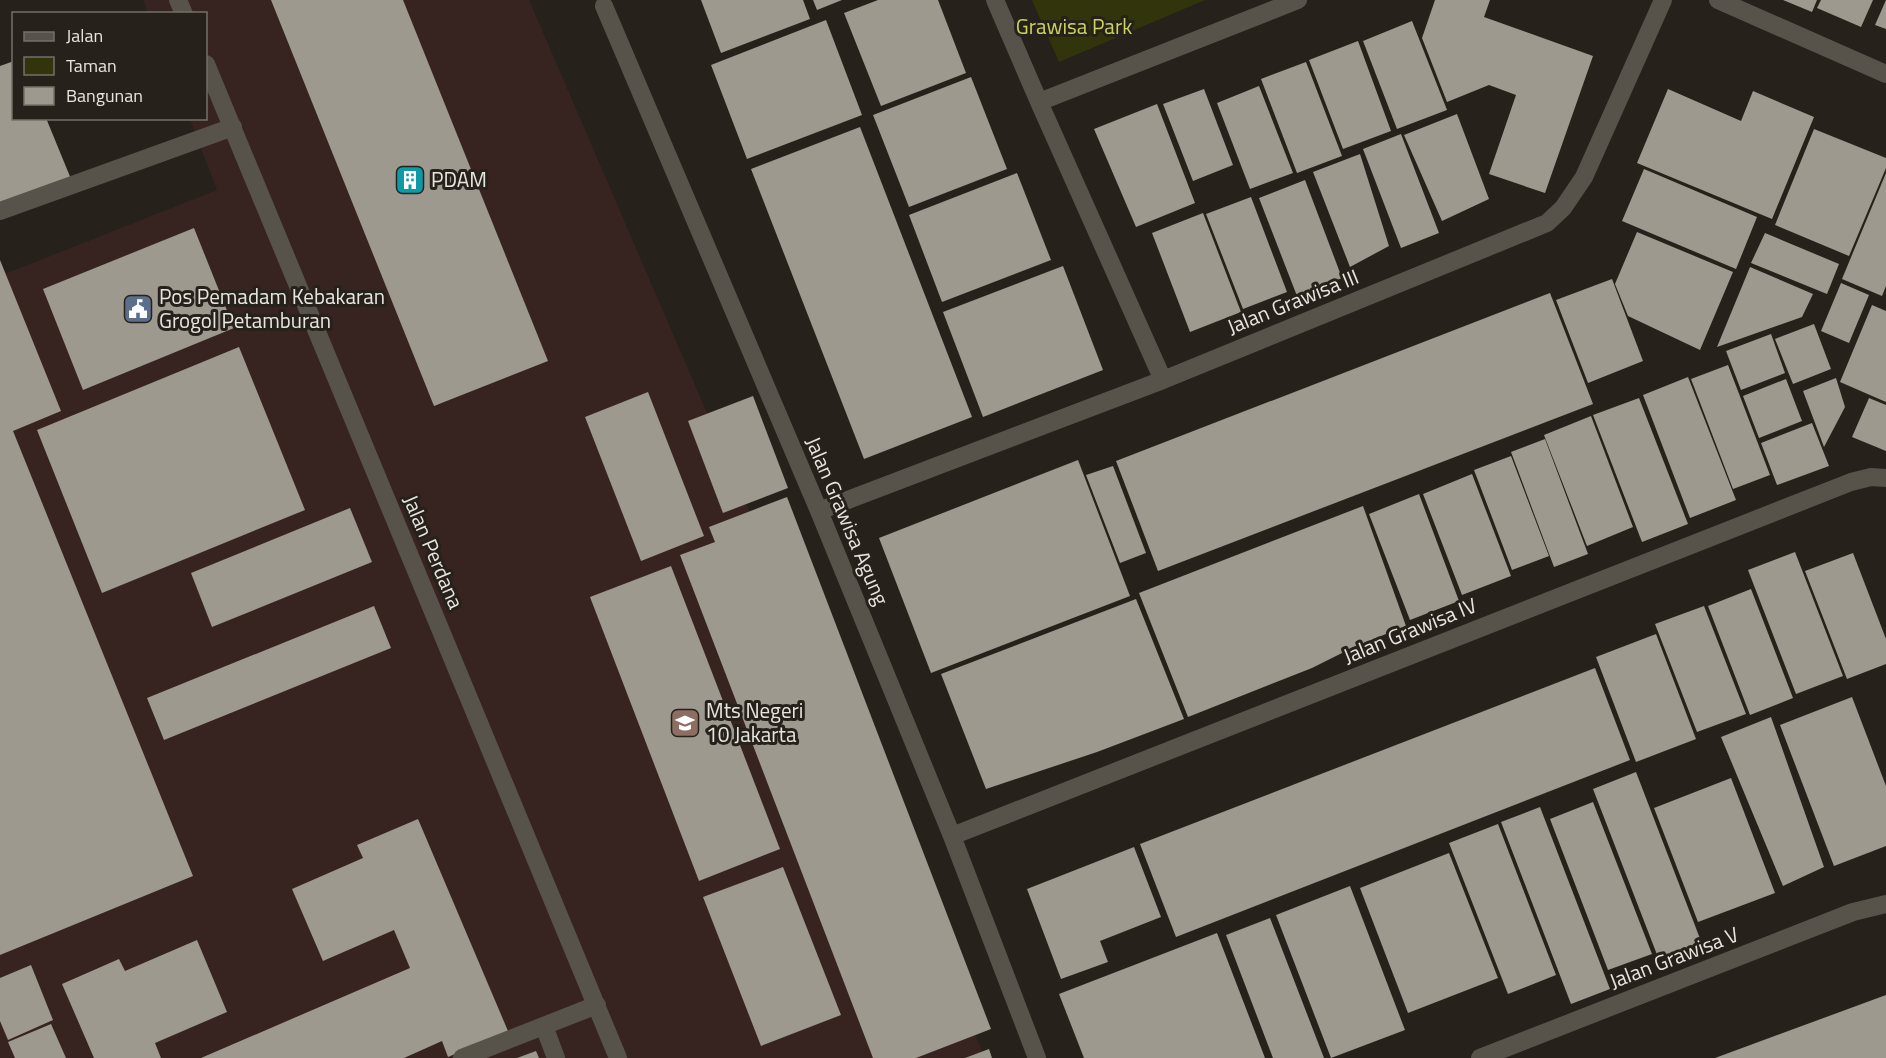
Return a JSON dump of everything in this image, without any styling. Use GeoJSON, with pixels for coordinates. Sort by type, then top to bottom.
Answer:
{"type":"FeatureCollection","features":[{"type":"Feature","properties":{"kind":"street"},"geometry":{"type":"LineString","coordinates":[[995,0],[1162,380]]}},
{"type":"Feature","properties":{"kind":"street"},"geometry":{"type":"LineString","coordinates":[[1039,102],[1298,0]]}},
{"type":"Feature","properties":{"kind":"street","name":"Jalan Grawisa III"},"geometry":{"type":"LineString","coordinates":[[819,511],[1162,380],[1547,223],[1563,208],[1584,177],[1663,0]]}},
{"type":"Feature","properties":{"kind":"street"},"geometry":{"type":"LineString","coordinates":[[1718,0],[1886,74]]}},
{"type":"Feature","properties":{"kind":"street","name":"Jalan Grawisa Agung"},"geometry":{"type":"LineString","coordinates":[[604,6],[819,511],[952,836],[1037,1058]]}},
{"type":"Feature","properties":{"kind":"street","name":"Jalan Perdana"},"geometry":{"type":"LineString","coordinates":[[207,66],[618,1058]]}},
{"type":"Feature","properties":{"kind":"street"},"geometry":{"type":"LineString","coordinates":[[0,211],[233,127]]}},
{"type":"Feature","properties":{"kind":"street","name":"Jalan Grawisa IV"},"geometry":{"type":"LineString","coordinates":[[952,836],[1851,482],[1871,477],[1886,478]]}},
{"type":"Feature","properties":{"kind":"street","name":"Jalan Grawisa V"},"geometry":{"type":"LineString","coordinates":[[1480,1058],[1852,912],[1886,904]]}},
{"type":"Feature","properties":{"kind":"street"},"geometry":{"type":"LineString","coordinates":[[462,1058],[597,1005]]}},
{"type":"Feature","properties":{"kind":"street"},"geometry":{"type":"LineString","coordinates":[[544,1026],[556,1058]]}},
{"type":"Feature","properties":{"kind":"shaded area"},"geometry":{"type":"Polygon","coordinates":[[[143,0],[529,0],[985,1058],[0,1058],[0,276],[217,190],[190,120],[207,120],[207,12],[148,12],[143,0]]]}},
{"type":"Feature","properties":{"kind":"green space","name":"Grawisa Park"},"geometry":{"type":"Polygon","coordinates":[[[1032,0],[1205,0],[1059,62],[1032,0]]]}},
{"type":"Feature","properties":{"kind":"building","name":"PDAM"},"geometry":{"type":"Polygon","coordinates":[[[271,0],[403,0],[548,361],[434,406],[271,0]]]}},
{"type":"Feature","properties":{"kind":"building"},"geometry":{"type":"Polygon","coordinates":[[[701,0],[803,0],[810,19],[721,53],[701,0]]]}},
{"type":"Feature","properties":{"kind":"building"},"geometry":{"type":"Polygon","coordinates":[[[813,0],[842,0],[817,10],[813,0]]]}},
{"type":"Feature","properties":{"kind":"building"},"geometry":{"type":"Polygon","coordinates":[[[878,0],[938,0],[966,73],[881,106],[844,13],[878,0]]]}},
{"type":"Feature","properties":{"kind":"building"},"geometry":{"type":"Polygon","coordinates":[[[1435,0],[1490,0],[1484,17],[1593,56],[1545,193],[1489,174],[1516,95],[1489,85],[1447,102],[1422,38],[1435,0]]]}},
{"type":"Feature","properties":{"kind":"building"},"geometry":{"type":"Polygon","coordinates":[[[1783,0],[1817,0],[1812,12],[1783,0]]]}},
{"type":"Feature","properties":{"kind":"building"},"geometry":{"type":"Polygon","coordinates":[[[1821,0],[1873,0],[1861,27],[1817,8],[1821,0]]]}},
{"type":"Feature","properties":{"kind":"building"},"geometry":{"type":"Polygon","coordinates":[[[1886,0],[1886,29],[1875,25],[1886,0]]]}},
{"type":"Feature","properties":{"kind":"building"},"geometry":{"type":"Polygon","coordinates":[[[826,20],[862,115],[747,159],[711,65],[826,20]]]}},
{"type":"Feature","properties":{"kind":"building"},"geometry":{"type":"Polygon","coordinates":[[[1412,21],[1447,110],[1397,129],[1363,41],[1412,21]]]}},
{"type":"Feature","properties":{"kind":"building"},"geometry":{"type":"Polygon","coordinates":[[[1358,41],[1391,131],[1343,149],[1309,60],[1358,41]]]}},
{"type":"Feature","properties":{"kind":"building"},"geometry":{"type":"Polygon","coordinates":[[[12,62],[12,120],[47,120],[71,179],[0,208],[0,66],[12,62]]]}},
{"type":"Feature","properties":{"kind":"building"},"geometry":{"type":"Polygon","coordinates":[[[1306,62],[1342,156],[1297,173],[1261,79],[1306,62]]]}},
{"type":"Feature","properties":{"kind":"building"},"geometry":{"type":"Polygon","coordinates":[[[971,77],[1007,169],[909,207],[873,115],[971,77]]]}},
{"type":"Feature","properties":{"kind":"building"},"geometry":{"type":"Polygon","coordinates":[[[1259,86],[1293,173],[1250,189],[1217,103],[1259,86]]]}},
{"type":"Feature","properties":{"kind":"building"},"geometry":{"type":"Polygon","coordinates":[[[1204,89],[1233,165],[1193,181],[1163,104],[1204,89]]]}},
{"type":"Feature","properties":{"kind":"building"},"geometry":{"type":"Polygon","coordinates":[[[1668,89],[1741,121],[1753,91],[1814,117],[1772,219],[1637,163],[1668,89]]]}},
{"type":"Feature","properties":{"kind":"building"},"geometry":{"type":"Polygon","coordinates":[[[1157,104],[1195,203],[1136,227],[1094,129],[1157,104]]]}},
{"type":"Feature","properties":{"kind":"building"},"geometry":{"type":"Polygon","coordinates":[[[1457,114],[1489,199],[1442,221],[1404,135],[1457,114]]]}},
{"type":"Feature","properties":{"kind":"building"},"geometry":{"type":"Polygon","coordinates":[[[860,127],[972,417],[864,459],[751,169],[860,127]]]}},
{"type":"Feature","properties":{"kind":"building"},"geometry":{"type":"Polygon","coordinates":[[[1814,129],[1886,158],[1886,168],[1849,256],[1775,225],[1814,129]]]}},
{"type":"Feature","properties":{"kind":"building"},"geometry":{"type":"Polygon","coordinates":[[[1401,134],[1439,233],[1401,248],[1363,149],[1401,134]]]}},
{"type":"Feature","properties":{"kind":"building"},"geometry":{"type":"Polygon","coordinates":[[[1360,154],[1389,246],[1350,267],[1313,172],[1360,154]]]}},
{"type":"Feature","properties":{"kind":"building"},"geometry":{"type":"Polygon","coordinates":[[[1644,169],[1757,217],[1736,269],[1622,221],[1644,169]]]}},
{"type":"Feature","properties":{"kind":"building"},"geometry":{"type":"Polygon","coordinates":[[[1017,173],[1051,260],[942,302],[909,215],[1017,173]]]}},
{"type":"Feature","properties":{"kind":"building"},"geometry":{"type":"Polygon","coordinates":[[[1886,173],[1886,286],[1882,296],[1842,279],[1886,173]]]}},
{"type":"Feature","properties":{"kind":"building"},"geometry":{"type":"Polygon","coordinates":[[[1305,180],[1342,278],[1297,296],[1259,198],[1305,180]]]}},
{"type":"Feature","properties":{"kind":"building"},"geometry":{"type":"Polygon","coordinates":[[[1251,197],[1287,292],[1243,309],[1206,214],[1251,197]]]}},
{"type":"Feature","properties":{"kind":"building"},"geometry":{"type":"Polygon","coordinates":[[[1203,213],[1241,312],[1190,332],[1152,233],[1203,213]]]}},
{"type":"Feature","properties":{"kind":"building","name":"Pos Pemadam Kebakaran Grogol Petamburan"},"geometry":{"type":"Polygon","coordinates":[[[194,228],[234,328],[83,390],[43,289],[194,228]]]}},
{"type":"Feature","properties":{"kind":"building"},"geometry":{"type":"Polygon","coordinates":[[[1637,232],[1733,272],[1700,350],[1628,316],[1615,284],[1637,232]]]}},
{"type":"Feature","properties":{"kind":"building"},"geometry":{"type":"Polygon","coordinates":[[[1765,233],[1839,264],[1827,294],[1751,263],[1765,233]]]}},
{"type":"Feature","properties":{"kind":"building"},"geometry":{"type":"Polygon","coordinates":[[[0,260],[61,411],[13,431],[193,876],[0,955],[0,260]]]}},
{"type":"Feature","properties":{"kind":"building"},"geometry":{"type":"Polygon","coordinates":[[[1063,266],[1103,370],[983,417],[943,312],[1063,266]]]}},
{"type":"Feature","properties":{"kind":"building"},"geometry":{"type":"Polygon","coordinates":[[[1750,267],[1813,294],[1802,317],[1717,347],[1750,267]]]}},
{"type":"Feature","properties":{"kind":"building"},"geometry":{"type":"Polygon","coordinates":[[[1612,279],[1643,361],[1588,383],[1556,300],[1612,279]]]}},
{"type":"Feature","properties":{"kind":"building"},"geometry":{"type":"Polygon","coordinates":[[[1841,283],[1869,295],[1849,343],[1821,331],[1841,283]]]}},
{"type":"Feature","properties":{"kind":"building"},"geometry":{"type":"Polygon","coordinates":[[[1550,293],[1593,404],[1158,571],[1116,461],[1550,293]]]}},
{"type":"Feature","properties":{"kind":"building"},"geometry":{"type":"Polygon","coordinates":[[[1872,305],[1886,311],[1886,402],[1840,382],[1872,305]]]}},
{"type":"Feature","properties":{"kind":"building"},"geometry":{"type":"Polygon","coordinates":[[[1814,324],[1831,369],[1793,384],[1775,339],[1814,324]]]}},
{"type":"Feature","properties":{"kind":"building"},"geometry":{"type":"Polygon","coordinates":[[[1771,334],[1785,373],[1741,390],[1726,351],[1771,334]]]}},
{"type":"Feature","properties":{"kind":"building"},"geometry":{"type":"Polygon","coordinates":[[[239,347],[305,510],[102,593],[37,430],[239,347]]]}},
{"type":"Feature","properties":{"kind":"building"},"geometry":{"type":"Polygon","coordinates":[[[1728,365],[1770,475],[1733,489],[1691,379],[1728,365]]]}},
{"type":"Feature","properties":{"kind":"building"},"geometry":{"type":"Polygon","coordinates":[[[1688,377],[1736,500],[1690,518],[1643,395],[1688,377]]]}},
{"type":"Feature","properties":{"kind":"building"},"geometry":{"type":"Polygon","coordinates":[[[1836,378],[1845,407],[1824,447],[1803,391],[1836,378]]]}},
{"type":"Feature","properties":{"kind":"building"},"geometry":{"type":"Polygon","coordinates":[[[1786,379],[1802,421],[1759,438],[1743,396],[1786,379]]]}},
{"type":"Feature","properties":{"kind":"building"},"geometry":{"type":"Polygon","coordinates":[[[648,392],[704,536],[641,561],[585,417],[648,392]]]}},
{"type":"Feature","properties":{"kind":"building"},"geometry":{"type":"Polygon","coordinates":[[[753,396],[788,488],[723,513],[688,421],[753,396]]]}},
{"type":"Feature","properties":{"kind":"building"},"geometry":{"type":"Polygon","coordinates":[[[1639,398],[1688,524],[1642,542],[1593,415],[1639,398]]]}},
{"type":"Feature","properties":{"kind":"building"},"geometry":{"type":"Polygon","coordinates":[[[1869,398],[1886,405],[1886,451],[1852,437],[1869,398]]]}},
{"type":"Feature","properties":{"kind":"building"},"geometry":{"type":"Polygon","coordinates":[[[1591,416],[1633,527],[1587,546],[1544,435],[1591,416]]]}},
{"type":"Feature","properties":{"kind":"building"},"geometry":{"type":"Polygon","coordinates":[[[1812,423],[1829,466],[1777,485],[1761,443],[1812,423]]]}},
{"type":"Feature","properties":{"kind":"building"},"geometry":{"type":"Polygon","coordinates":[[[1545,439],[1588,554],[1554,567],[1511,452],[1545,439]]]}},
{"type":"Feature","properties":{"kind":"building"},"geometry":{"type":"Polygon","coordinates":[[[1511,456],[1549,556],[1512,570],[1474,470],[1511,456]]]}},
{"type":"Feature","properties":{"kind":"building"},"geometry":{"type":"Polygon","coordinates":[[[1078,460],[1130,596],[931,673],[879,538],[1078,460]]]}},
{"type":"Feature","properties":{"kind":"building"},"geometry":{"type":"Polygon","coordinates":[[[1113,466],[1146,553],[1120,563],[1086,475],[1113,466]]]}},
{"type":"Feature","properties":{"kind":"building"},"geometry":{"type":"Polygon","coordinates":[[[1472,474],[1511,576],[1462,595],[1423,494],[1472,474]]]}},
{"type":"Feature","properties":{"kind":"building"},"geometry":{"type":"Polygon","coordinates":[[[1419,494],[1459,601],[1410,620],[1369,514],[1419,494]]]}},
{"type":"Feature","properties":{"kind":"building"},"geometry":{"type":"Polygon","coordinates":[[[787,497],[991,1029],[916,1058],[873,1058],[680,555],[715,542],[709,527],[787,497]]]}},
{"type":"Feature","properties":{"kind":"building"},"geometry":{"type":"Polygon","coordinates":[[[1363,506],[1406,626],[1356,646],[1312,668],[1188,717],[1139,593],[1363,506]]]}},
{"type":"Feature","properties":{"kind":"building"},"geometry":{"type":"Polygon","coordinates":[[[350,508],[372,562],[212,627],[191,573],[350,508]]]}},
{"type":"Feature","properties":{"kind":"building"},"geometry":{"type":"Polygon","coordinates":[[[1795,552],[1843,676],[1796,694],[1748,570],[1795,552]]]}},
{"type":"Feature","properties":{"kind":"building"},"geometry":{"type":"Polygon","coordinates":[[[1853,553],[1886,639],[1886,664],[1847,679],[1805,571],[1853,553]]]}},
{"type":"Feature","properties":{"kind":"building","name":"Mts Negeri 10 Jakarta"},"geometry":{"type":"Polygon","coordinates":[[[671,566],[780,849],[699,881],[590,597],[671,566]]]}},
{"type":"Feature","properties":{"kind":"building"},"geometry":{"type":"Polygon","coordinates":[[[1751,589],[1793,698],[1750,715],[1708,606],[1751,589]]]}},
{"type":"Feature","properties":{"kind":"building"},"geometry":{"type":"Polygon","coordinates":[[[1136,599],[1184,719],[1097,752],[986,789],[941,674],[1136,599]]]}},
{"type":"Feature","properties":{"kind":"building"},"geometry":{"type":"Polygon","coordinates":[[[374,606],[391,648],[164,740],[147,698],[374,606]]]}},
{"type":"Feature","properties":{"kind":"building"},"geometry":{"type":"Polygon","coordinates":[[[1704,606],[1746,714],[1697,732],[1655,624],[1704,606]]]}},
{"type":"Feature","properties":{"kind":"building"},"geometry":{"type":"Polygon","coordinates":[[[1656,634],[1696,739],[1636,762],[1596,657],[1656,634]]]}},
{"type":"Feature","properties":{"kind":"building"},"geometry":{"type":"Polygon","coordinates":[[[1595,668],[1630,760],[1176,937],[1140,844],[1595,668]]]}},
{"type":"Feature","properties":{"kind":"building"},"geometry":{"type":"Polygon","coordinates":[[[1852,697],[1886,786],[1886,846],[1834,866],[1780,725],[1852,697]]]}},
{"type":"Feature","properties":{"kind":"building"},"geometry":{"type":"Polygon","coordinates":[[[1771,717],[1824,867],[1783,886],[1721,737],[1771,717]]]}},
{"type":"Feature","properties":{"kind":"building"},"geometry":{"type":"Polygon","coordinates":[[[1636,772],[1704,949],[1661,965],[1593,789],[1636,772]]]}},
{"type":"Feature","properties":{"kind":"building"},"geometry":{"type":"Polygon","coordinates":[[[1731,778],[1775,893],[1698,922],[1654,808],[1731,778]]]}},
{"type":"Feature","properties":{"kind":"building"},"geometry":{"type":"Polygon","coordinates":[[[1593,802],[1652,954],[1608,970],[1550,819],[1593,802]]]}},
{"type":"Feature","properties":{"kind":"building"},"geometry":{"type":"Polygon","coordinates":[[[1540,807],[1610,989],[1571,1004],[1501,822],[1540,807]]]}},
{"type":"Feature","properties":{"kind":"building"},"geometry":{"type":"Polygon","coordinates":[[[418,819],[508,1031],[448,1057],[442,1041],[404,1058],[201,1058],[410,968],[394,930],[323,961],[292,889],[363,858],[357,845],[418,819]]]}},
{"type":"Feature","properties":{"kind":"building"},"geometry":{"type":"Polygon","coordinates":[[[1498,824],[1556,975],[1508,994],[1449,843],[1498,824]]]}},
{"type":"Feature","properties":{"kind":"building"},"geometry":{"type":"Polygon","coordinates":[[[1134,847],[1161,917],[1100,941],[1108,962],[1061,979],[1027,889],[1134,847]]]}},
{"type":"Feature","properties":{"kind":"building"},"geometry":{"type":"Polygon","coordinates":[[[1449,853],[1498,978],[1408,1013],[1360,888],[1449,853]]]}},
{"type":"Feature","properties":{"kind":"building"},"geometry":{"type":"Polygon","coordinates":[[[783,867],[841,1015],[761,1046],[703,897],[783,867]]]}},
{"type":"Feature","properties":{"kind":"building"},"geometry":{"type":"Polygon","coordinates":[[[1350,886],[1405,1030],[1331,1058],[1276,915],[1350,886]]]}},
{"type":"Feature","properties":{"kind":"building"},"geometry":{"type":"Polygon","coordinates":[[[1270,918],[1324,1058],[1273,1058],[1226,935],[1270,918]]]}},
{"type":"Feature","properties":{"kind":"building"},"geometry":{"type":"Polygon","coordinates":[[[1217,933],[1265,1058],[1084,1058],[1059,994],[1217,933]]]}},
{"type":"Feature","properties":{"kind":"building"},"geometry":{"type":"Polygon","coordinates":[[[197,940],[227,1012],[155,1043],[161,1058],[94,1058],[62,984],[119,959],[125,971],[197,940]]]}},
{"type":"Feature","properties":{"kind":"building"},"geometry":{"type":"Polygon","coordinates":[[[31,965],[53,1020],[8,1040],[0,1021],[0,978],[31,965]]]}},
{"type":"Feature","properties":{"kind":"building"},"geometry":{"type":"Polygon","coordinates":[[[1886,995],[1886,1058],[1715,1058],[1886,995]]]}},
{"type":"Feature","properties":{"kind":"building"},"geometry":{"type":"Polygon","coordinates":[[[51,1024],[66,1058],[15,1058],[8,1042],[51,1024]]]}},
{"type":"Feature","properties":{"kind":"building"},"geometry":{"type":"Polygon","coordinates":[[[989,1049],[992,1058],[965,1058],[989,1049]]]}},
{"type":"Feature","properties":{"kind":"building"},"geometry":{"type":"Polygon","coordinates":[[[536,1051],[539,1058],[517,1058],[536,1051]]]}},
{"type":"Feature","properties":{"kind":"place","name":"PDAM"},"geometry":{"type":"Point","coordinates":[410,180]}},
{"type":"Feature","properties":{"kind":"place","name":"Pos Pemadam Kebakaran Grogol Petamburan"},"geometry":{"type":"Point","coordinates":[138,309]}},
{"type":"Feature","properties":{"kind":"place","name":"Mts Negeri 10 Jakarta"},"geometry":{"type":"Point","coordinates":[685,723]}}]}
